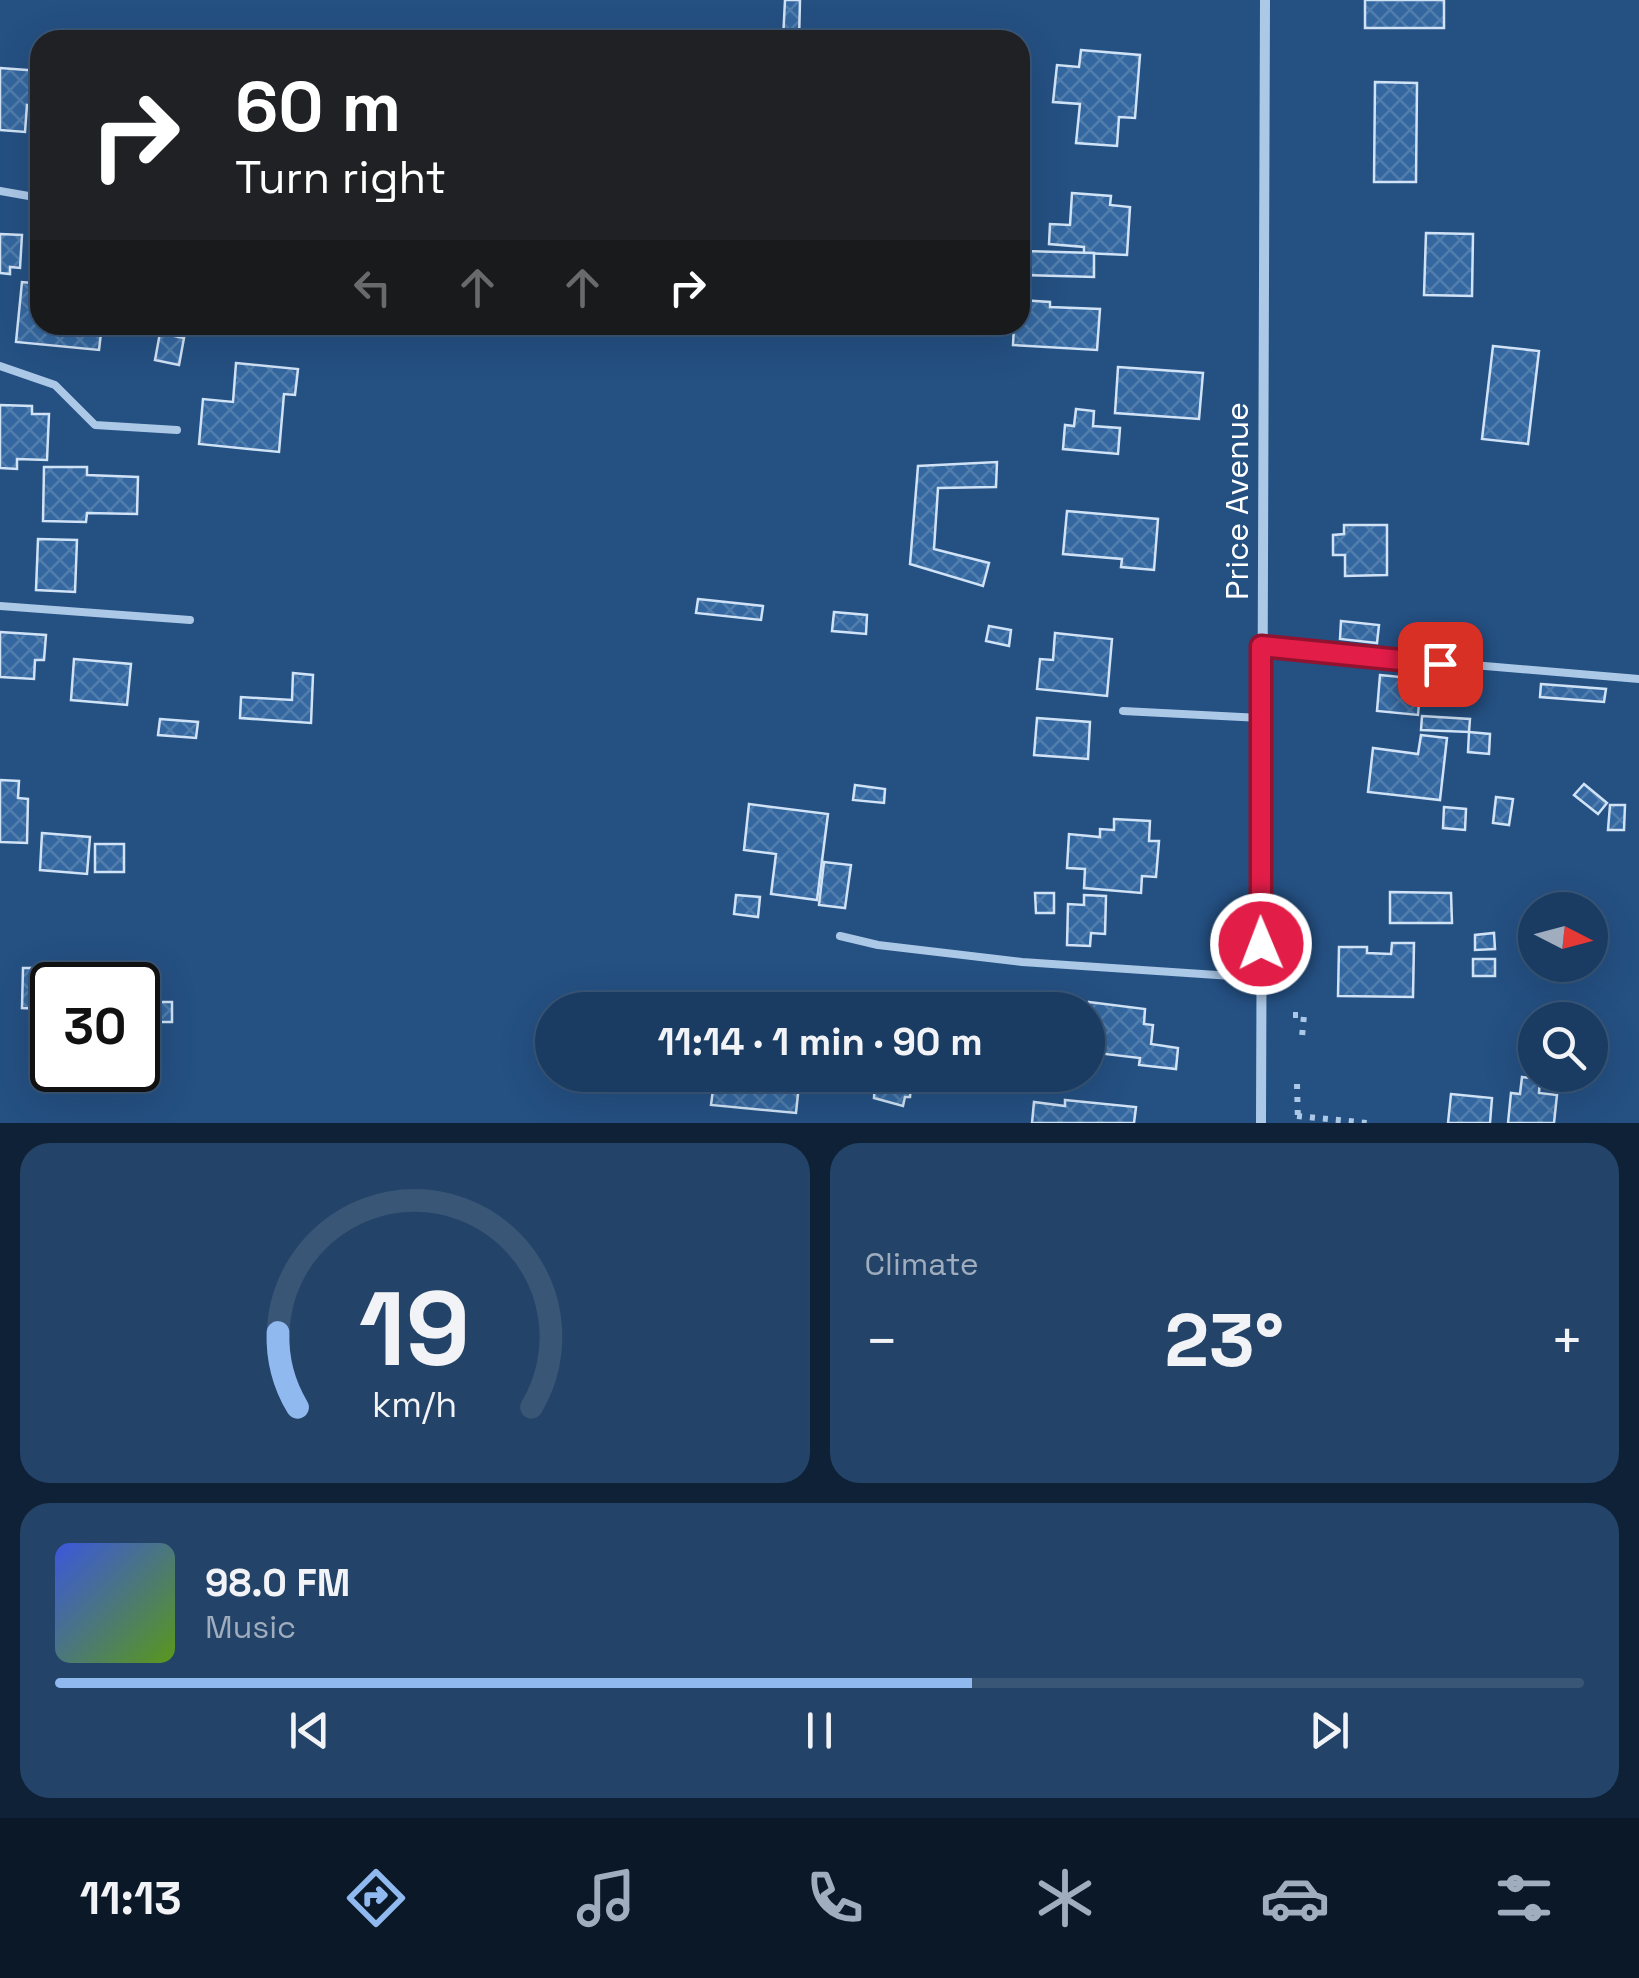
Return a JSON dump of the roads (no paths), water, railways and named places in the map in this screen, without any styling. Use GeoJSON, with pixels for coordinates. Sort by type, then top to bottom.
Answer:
{"type":"FeatureCollection","features":[{"type":"Feature","properties":{"kind":"street","name":"Price Avenue"},"geometry":{"type":"LineString","coordinates":[[1261,1123],[1265,0]]}},
{"type":"Feature","properties":{"kind":"lane"},"geometry":{"type":"LineString","coordinates":[[0,192],[30,196]]}},
{"type":"Feature","properties":{"kind":"lane"},"geometry":{"type":"LineString","coordinates":[[0,366],[55,385],[95,425],[177,430]]}},
{"type":"Feature","properties":{"kind":"lane"},"geometry":{"type":"LineString","coordinates":[[0,606],[190,620]]}},
{"type":"Feature","properties":{"kind":"lane"},"geometry":{"type":"LineString","coordinates":[[1261,646],[1639,679]]}},
{"type":"Feature","properties":{"kind":"lane"},"geometry":{"type":"LineString","coordinates":[[1124,712],[1261,718]]}},
{"type":"Feature","properties":{"kind":"lane"},"geometry":{"type":"LineString","coordinates":[[840,936],[878,945],[1022,962],[1262,978]]}}]}
